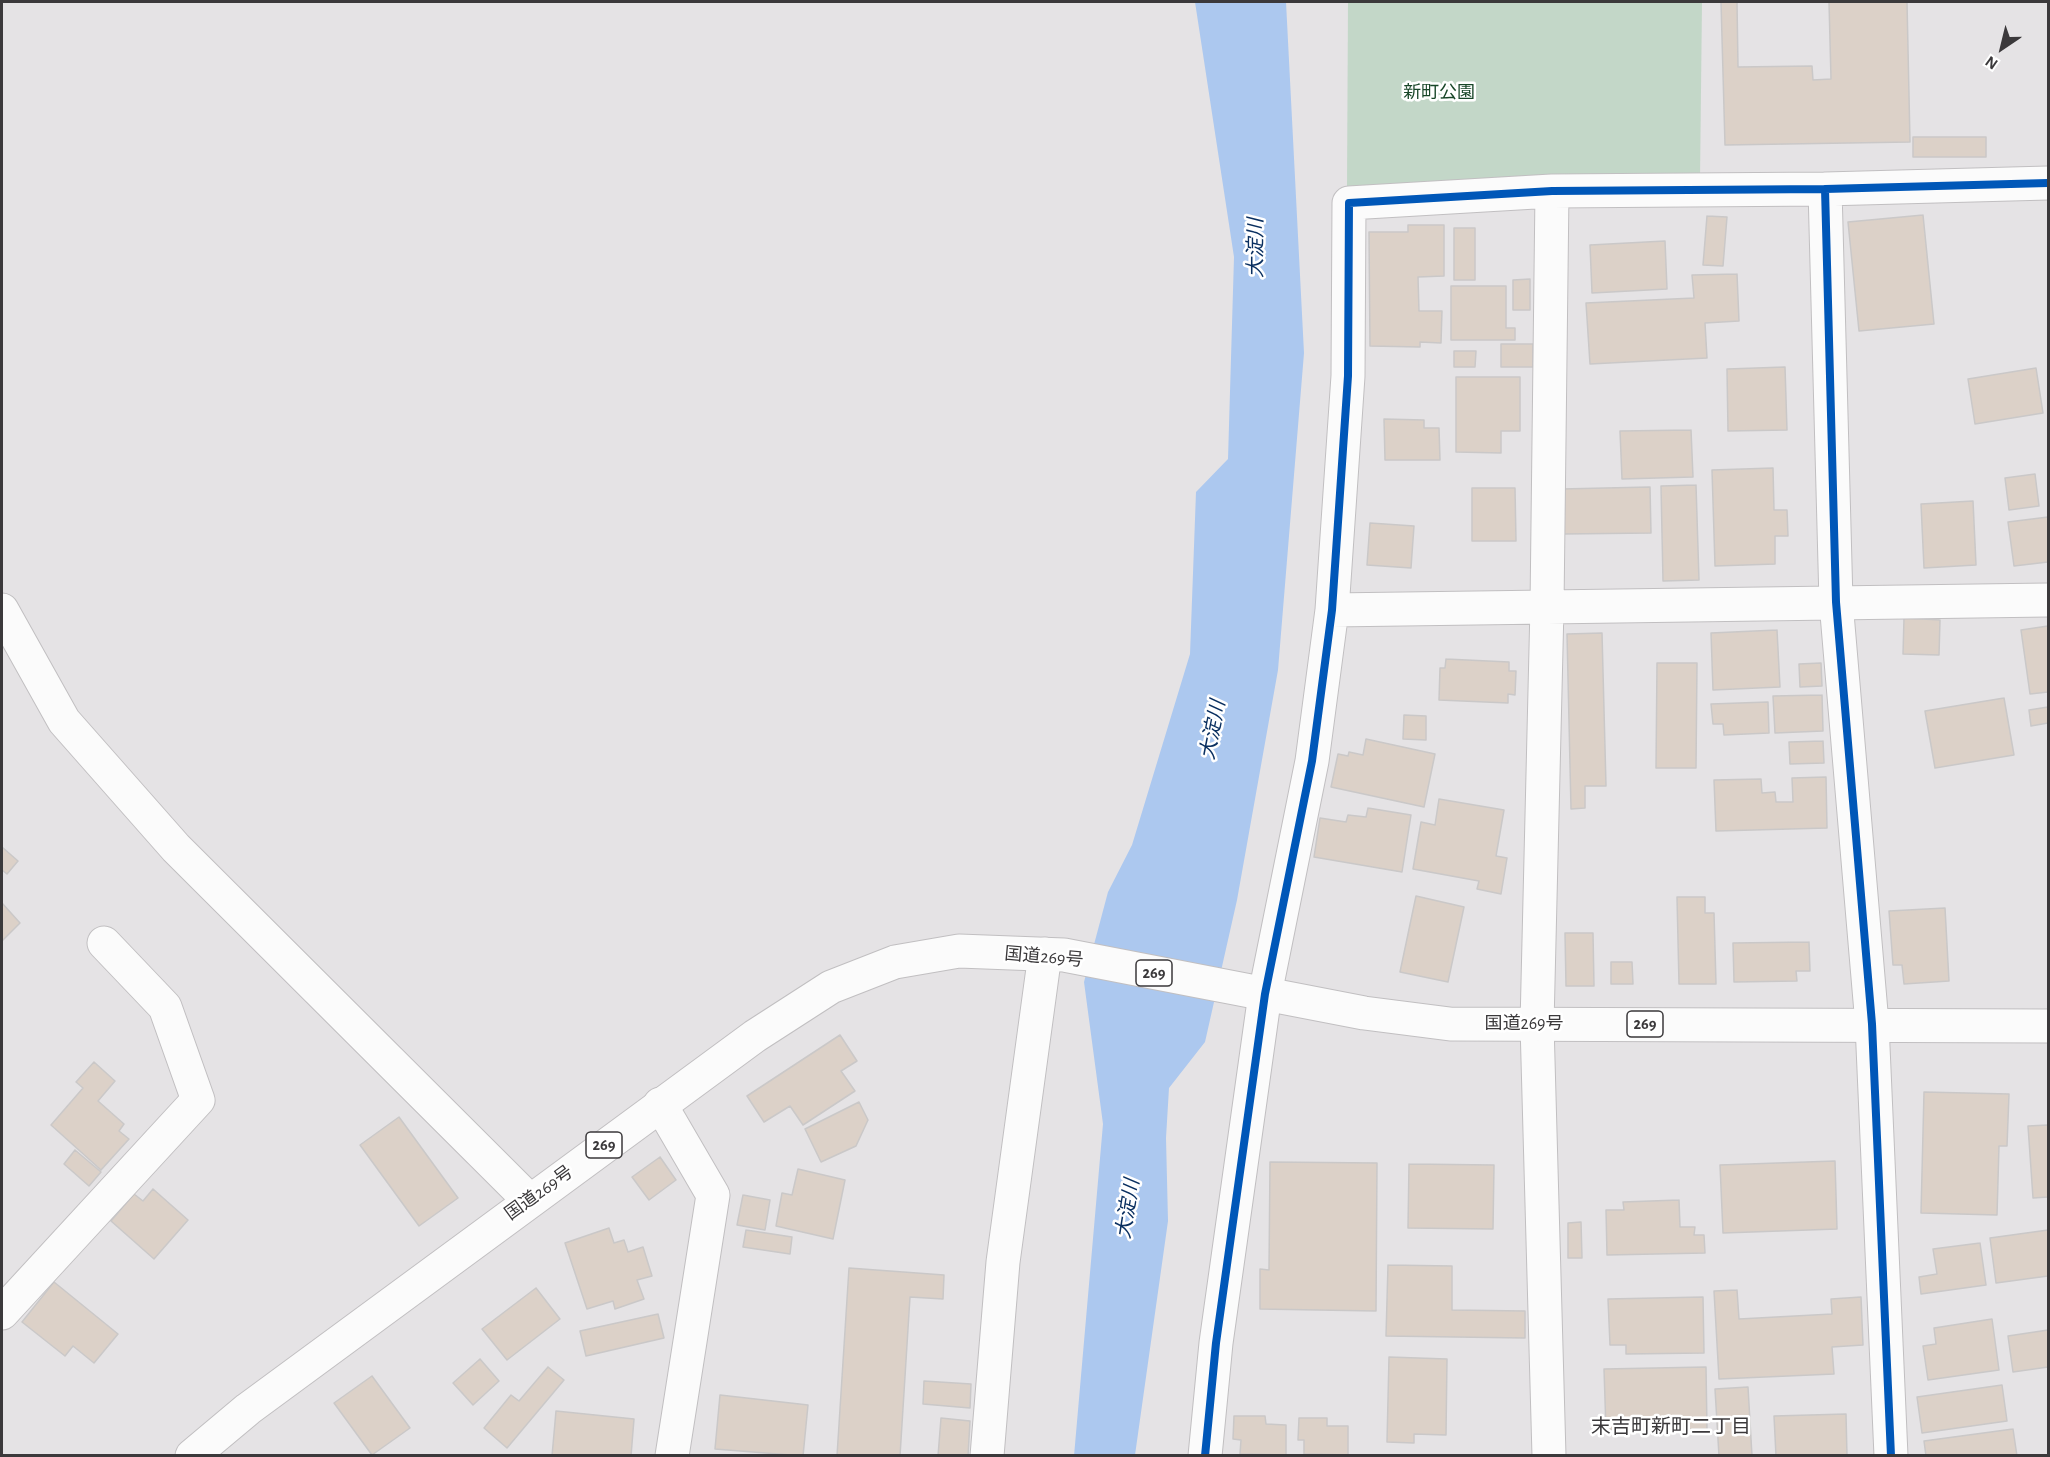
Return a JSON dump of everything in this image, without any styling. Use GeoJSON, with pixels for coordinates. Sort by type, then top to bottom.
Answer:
{"type":"FeatureCollection","features":[{"type":"Feature","properties":{"kind":"main road"},"geometry":{"type":"LineString","coordinates":[[1205,1455],[1255,993],[1312,761],[1332,610],[1348,376],[1349,203],[1552,191],[1825,189],[2049,183]]}},
{"type":"Feature","properties":{"kind":"main road"},"geometry":{"type":"LineString","coordinates":[[1825,189],[1836,602],[1872,1024],[1892,1455]]}},
{"type":"Feature","properties":{"kind":"main road"},"geometry":{"type":"LineString","coordinates":[[1549,1455],[1537,1024],[1547,607],[1552,191]]}},
{"type":"Feature","properties":{"kind":"main road"},"geometry":{"type":"LineString","coordinates":[[1332,610],[2049,600]]}},
{"type":"Feature","properties":{"kind":"main road"},"geometry":{"type":"LineString","coordinates":[[2,610],[64,721],[176,848],[529,1200]]}},
{"type":"Feature","properties":{"kind":"main road"},"geometry":{"type":"LineString","coordinates":[[2,1313],[198,1100],[165,1007],[104,943]]}},
{"type":"Feature","properties":{"kind":"main road","name":"国道269号"},"geometry":{"type":"LineString","coordinates":[[192,1455],[248,1409],[529,1200],[755,1036],[831,987],[895,963],[959,951],[1055,955],[1364,1013],[1450,1023],[2049,1026]]}},
{"type":"Feature","properties":{"kind":"main road"},"geometry":{"type":"LineString","coordinates":[[987,1455],[1004,1262],[1055,955]]}},
{"type":"Feature","properties":{"kind":"main road"},"geometry":{"type":"LineString","coordinates":[[660,1104],[713,1195],[672,1455]]}},
{"type":"Feature","properties":{"kind":"green space","name":"新町公園"},"geometry":{"type":"Polygon","coordinates":[[[1348,2],[1702,2],[1700,180],[1347,186],[1348,2]]]}},
{"type":"Feature","properties":{"kind":"water","name":"大淀川"},"geometry":{"type":"Polygon","coordinates":[[[1195,2],[1286,2],[1304,353],[1278,670],[1237,900],[1205,1042],[1169,1088],[1166,1138],[1168,1221],[1135,1455],[1074,1456],[1103,1124],[1084,982],[1108,892],[1132,845],[1190,654],[1196,492],[1228,459],[1234,257],[1195,2]]]}},
{"type":"Feature","properties":{"kind":"building"},"geometry":{"type":"Polygon","coordinates":[[[1721,2],[1737,2],[1738,67],[1812,66],[1813,80],[1831,79],[1829,2],[1907,2],[1910,142],[1725,145],[1721,2]]]}},
{"type":"Feature","properties":{"kind":"building"},"geometry":{"type":"Polygon","coordinates":[[[1913,137],[1986,137],[1986,157],[1913,157],[1913,137]]]}},
{"type":"Feature","properties":{"kind":"building"},"geometry":{"type":"Polygon","coordinates":[[[1923,215],[1934,324],[1859,331],[1848,222],[1923,215]]]}},
{"type":"Feature","properties":{"kind":"building"},"geometry":{"type":"Polygon","coordinates":[[[1707,216],[1727,217],[1723,266],[1703,265],[1707,216]]]}},
{"type":"Feature","properties":{"kind":"building"},"geometry":{"type":"Polygon","coordinates":[[[1408,225],[1444,225],[1444,276],[1418,277],[1419,311],[1442,311],[1441,343],[1420,342],[1420,347],[1370,346],[1369,232],[1408,232],[1408,225]]]}},
{"type":"Feature","properties":{"kind":"building"},"geometry":{"type":"Polygon","coordinates":[[[1454,228],[1475,228],[1475,280],[1454,280],[1454,228]]]}},
{"type":"Feature","properties":{"kind":"building"},"geometry":{"type":"Polygon","coordinates":[[[1665,241],[1667,289],[1592,293],[1590,245],[1665,241]]]}},
{"type":"Feature","properties":{"kind":"building"},"geometry":{"type":"Polygon","coordinates":[[[1737,274],[1739,321],[1705,323],[1707,358],[1590,364],[1586,303],[1694,298],[1692,275],[1737,274]]]}},
{"type":"Feature","properties":{"kind":"building"},"geometry":{"type":"Polygon","coordinates":[[[1530,279],[1530,310],[1513,310],[1513,280],[1530,279]]]}},
{"type":"Feature","properties":{"kind":"building"},"geometry":{"type":"Polygon","coordinates":[[[1451,286],[1506,286],[1506,328],[1515,328],[1515,340],[1451,340],[1451,286]]]}},
{"type":"Feature","properties":{"kind":"building"},"geometry":{"type":"Polygon","coordinates":[[[1501,344],[1533,344],[1533,367],[1501,367],[1501,344]]]}},
{"type":"Feature","properties":{"kind":"building"},"geometry":{"type":"Polygon","coordinates":[[[1454,351],[1476,351],[1475,367],[1454,367],[1454,351]]]}},
{"type":"Feature","properties":{"kind":"building"},"geometry":{"type":"Polygon","coordinates":[[[1785,367],[1787,430],[1728,431],[1727,369],[1785,367]]]}},
{"type":"Feature","properties":{"kind":"building"},"geometry":{"type":"Polygon","coordinates":[[[2036,368],[2043,413],[1975,424],[1968,379],[2036,368]]]}},
{"type":"Feature","properties":{"kind":"building"},"geometry":{"type":"Polygon","coordinates":[[[1456,377],[1520,377],[1520,431],[1501,431],[1501,453],[1456,452],[1456,377]]]}},
{"type":"Feature","properties":{"kind":"building"},"geometry":{"type":"Polygon","coordinates":[[[1384,419],[1424,420],[1424,428],[1439,428],[1440,460],[1385,460],[1384,419]]]}},
{"type":"Feature","properties":{"kind":"building"},"geometry":{"type":"Polygon","coordinates":[[[1691,430],[1693,477],[1622,479],[1620,431],[1691,430]]]}},
{"type":"Feature","properties":{"kind":"building"},"geometry":{"type":"Polygon","coordinates":[[[1773,468],[1774,510],[1787,510],[1788,536],[1775,536],[1775,564],[1715,566],[1712,470],[1773,468]]]}},
{"type":"Feature","properties":{"kind":"building"},"geometry":{"type":"Polygon","coordinates":[[[2035,474],[2039,506],[2009,510],[2005,478],[2035,474]]]}},
{"type":"Feature","properties":{"kind":"building"},"geometry":{"type":"Polygon","coordinates":[[[1696,485],[1699,580],[1663,581],[1661,486],[1696,485]]]}},
{"type":"Feature","properties":{"kind":"building"},"geometry":{"type":"Polygon","coordinates":[[[1650,487],[1651,533],[1563,534],[1561,489],[1650,487]]]}},
{"type":"Feature","properties":{"kind":"building"},"geometry":{"type":"Polygon","coordinates":[[[1472,488],[1515,488],[1516,541],[1472,541],[1472,488]]]}},
{"type":"Feature","properties":{"kind":"building"},"geometry":{"type":"Polygon","coordinates":[[[1973,501],[1976,565],[1924,568],[1921,504],[1973,501]]]}},
{"type":"Feature","properties":{"kind":"building"},"geometry":{"type":"Polygon","coordinates":[[[2048,517],[2048,562],[2014,566],[2008,522],[2048,517]]]}},
{"type":"Feature","properties":{"kind":"building"},"geometry":{"type":"Polygon","coordinates":[[[1370,523],[1414,526],[1411,568],[1367,565],[1370,523]]]}},
{"type":"Feature","properties":{"kind":"building"},"geometry":{"type":"Polygon","coordinates":[[[1904,618],[1940,620],[1939,655],[1903,654],[1904,618]]]}},
{"type":"Feature","properties":{"kind":"building"},"geometry":{"type":"Polygon","coordinates":[[[2048,626],[2048,692],[2030,694],[2021,630],[2048,626]]]}},
{"type":"Feature","properties":{"kind":"building"},"geometry":{"type":"Polygon","coordinates":[[[1777,630],[1780,687],[1713,690],[1711,633],[1777,630]]]}},
{"type":"Feature","properties":{"kind":"building"},"geometry":{"type":"Polygon","coordinates":[[[1602,633],[1606,786],[1585,786],[1585,808],[1571,809],[1567,634],[1602,633]]]}},
{"type":"Feature","properties":{"kind":"building"},"geometry":{"type":"Polygon","coordinates":[[[1446,659],[1509,662],[1509,671],[1516,671],[1515,695],[1508,694],[1508,703],[1439,700],[1440,668],[1445,668],[1446,659]]]}},
{"type":"Feature","properties":{"kind":"building"},"geometry":{"type":"Polygon","coordinates":[[[1657,663],[1697,663],[1696,768],[1656,768],[1657,663]]]}},
{"type":"Feature","properties":{"kind":"building"},"geometry":{"type":"Polygon","coordinates":[[[1821,663],[1822,686],[1800,687],[1799,664],[1821,663]]]}},
{"type":"Feature","properties":{"kind":"building"},"geometry":{"type":"Polygon","coordinates":[[[1822,695],[1823,731],[1775,733],[1773,696],[1822,695]]]}},
{"type":"Feature","properties":{"kind":"building"},"geometry":{"type":"Polygon","coordinates":[[[2004,698],[2014,755],[1935,768],[1925,711],[2004,698]]]}},
{"type":"Feature","properties":{"kind":"building"},"geometry":{"type":"Polygon","coordinates":[[[1768,702],[1769,733],[1724,735],[1723,724],[1713,724],[1711,704],[1768,702]]]}},
{"type":"Feature","properties":{"kind":"building"},"geometry":{"type":"Polygon","coordinates":[[[2048,707],[2048,723],[2031,726],[2029,710],[2048,707]]]}},
{"type":"Feature","properties":{"kind":"building"},"geometry":{"type":"Polygon","coordinates":[[[1404,715],[1426,716],[1426,740],[1403,739],[1404,715]]]}},
{"type":"Feature","properties":{"kind":"building"},"geometry":{"type":"Polygon","coordinates":[[[1366,739],[1435,754],[1424,807],[1331,787],[1338,754],[1348,756],[1349,752],[1363,755],[1366,739]]]}},
{"type":"Feature","properties":{"kind":"building"},"geometry":{"type":"Polygon","coordinates":[[[1823,741],[1824,763],[1790,764],[1789,742],[1823,741]]]}},
{"type":"Feature","properties":{"kind":"building"},"geometry":{"type":"Polygon","coordinates":[[[1826,777],[1827,828],[1716,831],[1714,780],[1761,779],[1762,793],[1775,792],[1776,802],[1793,802],[1792,778],[1826,777]]]}},
{"type":"Feature","properties":{"kind":"building"},"geometry":{"type":"Polygon","coordinates":[[[1439,799],[1504,810],[1496,856],[1507,858],[1501,894],[1477,889],[1479,881],[1413,869],[1421,822],[1435,825],[1439,799]]]}},
{"type":"Feature","properties":{"kind":"building"},"geometry":{"type":"Polygon","coordinates":[[[1368,808],[1411,815],[1402,872],[1314,857],[1320,818],[1346,822],[1348,815],[1366,817],[1368,808]]]}},
{"type":"Feature","properties":{"kind":"building"},"geometry":{"type":"Polygon","coordinates":[[[2,847],[18,861],[7,874],[2,870],[2,847]]]}},
{"type":"Feature","properties":{"kind":"building"},"geometry":{"type":"Polygon","coordinates":[[[1416,896],[1464,907],[1448,982],[1400,972],[1416,896]]]}},
{"type":"Feature","properties":{"kind":"building"},"geometry":{"type":"Polygon","coordinates":[[[1677,897],[1705,897],[1705,913],[1714,913],[1716,984],[1679,984],[1677,897]]]}},
{"type":"Feature","properties":{"kind":"building"},"geometry":{"type":"Polygon","coordinates":[[[2,903],[20,923],[2,941],[2,903]]]}},
{"type":"Feature","properties":{"kind":"building"},"geometry":{"type":"Polygon","coordinates":[[[1945,908],[1949,981],[1904,984],[1902,965],[1893,965],[1889,911],[1945,908]]]}},
{"type":"Feature","properties":{"kind":"building"},"geometry":{"type":"Polygon","coordinates":[[[1565,933],[1593,933],[1594,986],[1566,986],[1565,933]]]}},
{"type":"Feature","properties":{"kind":"building"},"geometry":{"type":"Polygon","coordinates":[[[1809,942],[1810,971],[1796,971],[1797,981],[1734,982],[1733,943],[1809,942]]]}},
{"type":"Feature","properties":{"kind":"building"},"geometry":{"type":"Polygon","coordinates":[[[1611,962],[1632,962],[1633,984],[1611,984],[1611,962]]]}},
{"type":"Feature","properties":{"kind":"building"},"geometry":{"type":"Polygon","coordinates":[[[840,1035],[857,1061],[841,1071],[855,1091],[803,1125],[790,1106],[764,1122],[747,1096],[840,1035]]]}},
{"type":"Feature","properties":{"kind":"building"},"geometry":{"type":"Polygon","coordinates":[[[94,1062],[115,1081],[98,1101],[124,1124],[119,1131],[129,1139],[101,1170],[51,1125],[83,1088],[76,1082],[94,1062]]]}},
{"type":"Feature","properties":{"kind":"building"},"geometry":{"type":"Polygon","coordinates":[[[1924,1092],[2009,1094],[2007,1146],[1999,1146],[1997,1215],[1921,1213],[1924,1092]]]}},
{"type":"Feature","properties":{"kind":"building"},"geometry":{"type":"Polygon","coordinates":[[[859,1102],[868,1120],[856,1146],[821,1162],[805,1129],[859,1102]]]}},
{"type":"Feature","properties":{"kind":"building"},"geometry":{"type":"Polygon","coordinates":[[[399,1117],[458,1198],[419,1226],[360,1145],[399,1117]]]}},
{"type":"Feature","properties":{"kind":"building"},"geometry":{"type":"Polygon","coordinates":[[[2048,1125],[2048,1197],[2033,1198],[2028,1126],[2048,1125]]]}},
{"type":"Feature","properties":{"kind":"building"},"geometry":{"type":"Polygon","coordinates":[[[75,1150],[101,1172],[89,1186],[64,1164],[75,1150]]]}},
{"type":"Feature","properties":{"kind":"building"},"geometry":{"type":"Polygon","coordinates":[[[660,1157],[676,1180],[649,1200],[632,1177],[660,1157]]]}},
{"type":"Feature","properties":{"kind":"building"},"geometry":{"type":"Polygon","coordinates":[[[1835,1161],[1837,1229],[1723,1233],[1720,1165],[1835,1161]]]}},
{"type":"Feature","properties":{"kind":"building"},"geometry":{"type":"Polygon","coordinates":[[[1270,1162],[1377,1163],[1376,1311],[1260,1309],[1260,1269],[1269,1270],[1270,1162]]]}},
{"type":"Feature","properties":{"kind":"building"},"geometry":{"type":"Polygon","coordinates":[[[1409,1164],[1494,1165],[1493,1229],[1408,1228],[1409,1164]]]}},
{"type":"Feature","properties":{"kind":"building"},"geometry":{"type":"Polygon","coordinates":[[[798,1169],[845,1180],[833,1239],[776,1226],[782,1193],[792,1195],[798,1169]]]}},
{"type":"Feature","properties":{"kind":"building"},"geometry":{"type":"Polygon","coordinates":[[[153,1189],[188,1220],[154,1259],[111,1221],[134,1194],[143,1201],[153,1189]]]}},
{"type":"Feature","properties":{"kind":"building"},"geometry":{"type":"Polygon","coordinates":[[[743,1195],[770,1200],[765,1230],[737,1225],[743,1195]]]}},
{"type":"Feature","properties":{"kind":"building"},"geometry":{"type":"Polygon","coordinates":[[[1679,1200],[1680,1227],[1695,1227],[1694,1235],[1704,1235],[1705,1253],[1607,1255],[1606,1210],[1624,1210],[1623,1202],[1679,1200]]]}},
{"type":"Feature","properties":{"kind":"building"},"geometry":{"type":"Polygon","coordinates":[[[1581,1222],[1582,1258],[1568,1258],[1568,1223],[1581,1222]]]}},
{"type":"Feature","properties":{"kind":"building"},"geometry":{"type":"Polygon","coordinates":[[[609,1228],[614,1243],[624,1240],[628,1252],[643,1247],[652,1276],[637,1280],[644,1299],[615,1309],[613,1301],[587,1309],[565,1243],[609,1228]]]}},
{"type":"Feature","properties":{"kind":"building"},"geometry":{"type":"Polygon","coordinates":[[[746,1230],[792,1237],[790,1254],[743,1247],[746,1230]]]}},
{"type":"Feature","properties":{"kind":"building"},"geometry":{"type":"Polygon","coordinates":[[[2048,1230],[2048,1276],[1996,1283],[1990,1238],[2048,1230]]]}},
{"type":"Feature","properties":{"kind":"building"},"geometry":{"type":"Polygon","coordinates":[[[1980,1243],[1986,1285],[1921,1294],[1919,1277],[1937,1274],[1933,1249],[1980,1243]]]}},
{"type":"Feature","properties":{"kind":"building"},"geometry":{"type":"Polygon","coordinates":[[[1388,1265],[1452,1266],[1452,1310],[1525,1311],[1525,1338],[1386,1336],[1388,1265]]]}},
{"type":"Feature","properties":{"kind":"building"},"geometry":{"type":"Polygon","coordinates":[[[849,1268],[944,1275],[943,1299],[910,1297],[900,1456],[837,1456],[849,1268]]]}},
{"type":"Feature","properties":{"kind":"building"},"geometry":{"type":"Polygon","coordinates":[[[54,1282],[118,1334],[94,1363],[73,1346],[65,1356],[22,1322],[54,1282]]]}},
{"type":"Feature","properties":{"kind":"building"},"geometry":{"type":"Polygon","coordinates":[[[536,1288],[560,1319],[507,1360],[482,1329],[536,1288]]]}},
{"type":"Feature","properties":{"kind":"building"},"geometry":{"type":"Polygon","coordinates":[[[1737,1290],[1739,1319],[1832,1314],[1831,1299],[1861,1297],[1863,1345],[1832,1347],[1834,1374],[1719,1379],[1714,1291],[1737,1290]]]}},
{"type":"Feature","properties":{"kind":"building"},"geometry":{"type":"Polygon","coordinates":[[[1703,1297],[1704,1353],[1626,1354],[1626,1345],[1610,1345],[1608,1299],[1703,1297]]]}},
{"type":"Feature","properties":{"kind":"building"},"geometry":{"type":"Polygon","coordinates":[[[658,1314],[664,1338],[586,1356],[580,1331],[658,1314]]]}},
{"type":"Feature","properties":{"kind":"building"},"geometry":{"type":"Polygon","coordinates":[[[1992,1319],[1999,1370],[1928,1380],[1923,1346],[1936,1344],[1934,1328],[1992,1319]]]}},
{"type":"Feature","properties":{"kind":"building"},"geometry":{"type":"Polygon","coordinates":[[[2048,1330],[2048,1367],[2013,1372],[2008,1336],[2048,1330]]]}},
{"type":"Feature","properties":{"kind":"building"},"geometry":{"type":"Polygon","coordinates":[[[1389,1357],[1447,1359],[1446,1435],[1414,1434],[1414,1443],[1387,1442],[1389,1357]]]}},
{"type":"Feature","properties":{"kind":"building"},"geometry":{"type":"Polygon","coordinates":[[[480,1359],[499,1381],[473,1405],[453,1383],[480,1359]]]}},
{"type":"Feature","properties":{"kind":"building"},"geometry":{"type":"Polygon","coordinates":[[[548,1367],[564,1380],[507,1448],[484,1428],[511,1395],[519,1401],[548,1367]]]}},
{"type":"Feature","properties":{"kind":"building"},"geometry":{"type":"Polygon","coordinates":[[[1706,1367],[1707,1429],[1606,1430],[1604,1369],[1706,1367]]]}},
{"type":"Feature","properties":{"kind":"building"},"geometry":{"type":"Polygon","coordinates":[[[372,1376],[410,1428],[372,1455],[334,1403],[372,1376]]]}},
{"type":"Feature","properties":{"kind":"building"},"geometry":{"type":"Polygon","coordinates":[[[924,1381],[971,1384],[970,1408],[923,1404],[924,1381]]]}},
{"type":"Feature","properties":{"kind":"building"},"geometry":{"type":"Polygon","coordinates":[[[2002,1385],[2007,1421],[1922,1433],[1917,1397],[2002,1385]]]}},
{"type":"Feature","properties":{"kind":"building"},"geometry":{"type":"Polygon","coordinates":[[[1748,1387],[1752,1456],[1719,1456],[1715,1389],[1748,1387]]]}},
{"type":"Feature","properties":{"kind":"building"},"geometry":{"type":"Polygon","coordinates":[[[720,1395],[808,1405],[803,1456],[715,1449],[720,1395]]]}},
{"type":"Feature","properties":{"kind":"building"},"geometry":{"type":"Polygon","coordinates":[[[556,1411],[634,1419],[631,1456],[552,1456],[556,1411]]]}},
{"type":"Feature","properties":{"kind":"building"},"geometry":{"type":"Polygon","coordinates":[[[1846,1414],[1847,1456],[1776,1456],[1774,1416],[1846,1414]]]}},
{"type":"Feature","properties":{"kind":"building"},"geometry":{"type":"Polygon","coordinates":[[[1234,1416],[1265,1416],[1266,1424],[1286,1425],[1286,1455],[1240,1454],[1241,1440],[1233,1439],[1234,1416]]]}},
{"type":"Feature","properties":{"kind":"building"},"geometry":{"type":"Polygon","coordinates":[[[941,1418],[970,1421],[968,1456],[938,1456],[941,1418]]]}},
{"type":"Feature","properties":{"kind":"building"},"geometry":{"type":"Polygon","coordinates":[[[1299,1418],[1327,1418],[1327,1426],[1348,1426],[1348,1455],[1304,1454],[1304,1440],[1298,1440],[1299,1418]]]}},
{"type":"Feature","properties":{"kind":"building"},"geometry":{"type":"Polygon","coordinates":[[[2013,1429],[2017,1456],[1926,1456],[1924,1441],[2013,1429]]]}},
{"type":"Feature","properties":{"kind":"cycle path"},"geometry":{"type":"LineString","coordinates":[[1205,1456],[1216,1343],[1265,994],[1312,761],[1332,610],[1348,376],[1349,203],[1552,191],[1825,189],[2048,183]]}},
{"type":"Feature","properties":{"kind":"cycle path"},"geometry":{"type":"LineString","coordinates":[[1825,189],[1836,602],[1872,1024],[1891,1456]]}},
{"type":"Feature","properties":{"kind":"district","name":"末吉町新町二丁目"},"geometry":{"type":"Point","coordinates":[1671,1427]}}]}
